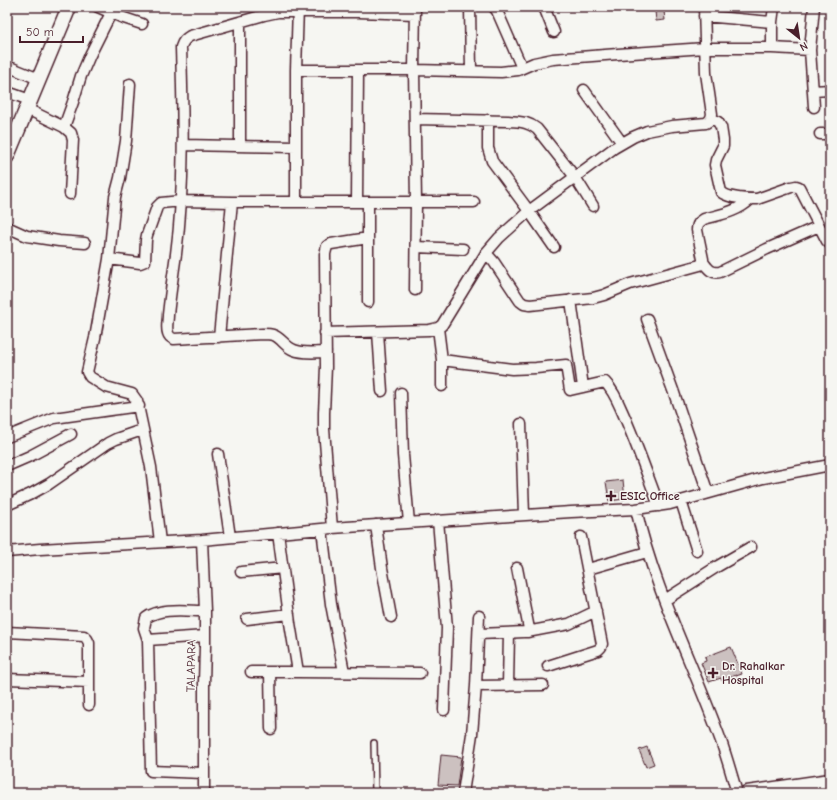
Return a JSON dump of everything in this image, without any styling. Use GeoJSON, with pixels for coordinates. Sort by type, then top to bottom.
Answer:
{"type":"FeatureCollection","features":[{"type":"Feature","properties":{"kind":"street"},"geometry":{"type":"LineString","coordinates":[[7,156],[70,7]]}},
{"type":"Feature","properties":{"kind":"street"},"geometry":{"type":"LineString","coordinates":[[98,7],[142,24]]}},
{"type":"Feature","properties":{"kind":"street"},"geometry":{"type":"LineString","coordinates":[[470,7],[471,71]]}},
{"type":"Feature","properties":{"kind":"street"},"geometry":{"type":"LineString","coordinates":[[494,7],[522,68]]}},
{"type":"Feature","properties":{"kind":"street"},"geometry":{"type":"LineString","coordinates":[[544,7],[554,32]]}},
{"type":"Feature","properties":{"kind":"street"},"geometry":{"type":"LineString","coordinates":[[772,48],[772,22],[774,7]]}},
{"type":"Feature","properties":{"kind":"street"},"geometry":{"type":"LineString","coordinates":[[814,7],[810,50],[814,107]]}},
{"type":"Feature","properties":{"kind":"street"},"geometry":{"type":"LineString","coordinates":[[296,202],[296,70],[298,10]]}},
{"type":"Feature","properties":{"kind":"street"},"geometry":{"type":"LineString","coordinates":[[326,352],[303,352],[292,349],[272,334],[174,339],[170,338],[168,334],[167,329],[181,201],[183,145],[181,47],[185,38],[278,12],[298,10],[415,10],[415,290]]}},
{"type":"Feature","properties":{"kind":"street"},"geometry":{"type":"LineString","coordinates":[[325,333],[429,330],[438,328],[442,325],[486,253],[499,238],[529,211],[622,143],[633,137],[646,131],[672,126],[706,123],[709,121],[712,114],[706,73],[704,12],[772,22]]}},
{"type":"Feature","properties":{"kind":"street"},"geometry":{"type":"LineString","coordinates":[[64,128],[81,76],[111,13]]}},
{"type":"Feature","properties":{"kind":"street"},"geometry":{"type":"LineString","coordinates":[[240,22],[240,146]]}},
{"type":"Feature","properties":{"kind":"street"},"geometry":{"type":"LineString","coordinates":[[296,70],[510,71],[534,63],[553,59],[618,54],[705,48],[772,48],[810,50]]}},
{"type":"Feature","properties":{"kind":"street"},"geometry":{"type":"LineString","coordinates":[[7,66],[39,80]]}},
{"type":"Feature","properties":{"kind":"street"},"geometry":{"type":"LineString","coordinates":[[357,202],[358,70]]}},
{"type":"Feature","properties":{"kind":"street"},"geometry":{"type":"LineString","coordinates":[[130,84],[126,141],[120,178],[115,197],[109,259],[95,338],[87,372],[90,377],[106,387],[132,394],[137,401],[151,468],[160,542]]}},
{"type":"Feature","properties":{"kind":"street"},"geometry":{"type":"LineString","coordinates":[[584,90],[622,143]]}},
{"type":"Feature","properties":{"kind":"street"},"geometry":{"type":"LineString","coordinates":[[813,91],[830,90]]}},
{"type":"Feature","properties":{"kind":"street"},"geometry":{"type":"LineString","coordinates":[[7,92],[29,104],[71,133],[73,140],[70,194]]}},
{"type":"Feature","properties":{"kind":"street"},"geometry":{"type":"LineString","coordinates":[[711,118],[718,122],[721,127],[723,140],[715,165],[720,192],[728,196],[757,199],[796,186],[801,190],[827,241],[830,244]]}},
{"type":"Feature","properties":{"kind":"street"},"geometry":{"type":"LineString","coordinates":[[415,119],[488,120],[523,122],[531,124],[537,129],[575,177],[593,206]]}},
{"type":"Feature","properties":{"kind":"street"},"geometry":{"type":"LineString","coordinates":[[488,120],[488,148],[492,161],[554,247]]}},
{"type":"Feature","properties":{"kind":"street"},"geometry":{"type":"LineString","coordinates":[[183,145],[296,147]]}},
{"type":"Feature","properties":{"kind":"street"},"geometry":{"type":"LineString","coordinates":[[752,199],[735,210],[704,219],[697,225],[703,262],[713,272],[720,272],[819,226]]}},
{"type":"Feature","properties":{"kind":"street"},"geometry":{"type":"LineString","coordinates":[[109,259],[140,263],[145,261],[146,240],[157,207],[161,203],[181,201],[474,202]]}},
{"type":"Feature","properties":{"kind":"street"},"geometry":{"type":"LineString","coordinates":[[219,337],[232,202]]}},
{"type":"Feature","properties":{"kind":"street"},"geometry":{"type":"LineString","coordinates":[[368,202],[368,302]]}},
{"type":"Feature","properties":{"kind":"street"},"geometry":{"type":"LineString","coordinates":[[7,227],[27,236],[85,243]]}},
{"type":"Feature","properties":{"kind":"street"},"geometry":{"type":"LineString","coordinates":[[344,672],[331,604],[327,528],[324,428],[326,352],[325,250],[327,246],[331,244],[368,238]]}},
{"type":"Feature","properties":{"kind":"street"},"geometry":{"type":"LineString","coordinates":[[416,247],[463,249]]}},
{"type":"Feature","properties":{"kind":"street"},"geometry":{"type":"LineString","coordinates":[[486,253],[494,262],[520,301],[524,304],[530,305],[593,298],[630,284],[700,265],[703,262]]}},
{"type":"Feature","properties":{"kind":"street"},"geometry":{"type":"LineString","coordinates":[[571,300],[583,387]]}},
{"type":"Feature","properties":{"kind":"street"},"geometry":{"type":"LineString","coordinates":[[647,319],[708,493]]}},
{"type":"Feature","properties":{"kind":"street"},"geometry":{"type":"LineString","coordinates":[[438,328],[442,360],[442,386]]}},
{"type":"Feature","properties":{"kind":"street"},"geometry":{"type":"LineString","coordinates":[[378,332],[382,391]]}},
{"type":"Feature","properties":{"kind":"street"},"geometry":{"type":"LineString","coordinates":[[442,360],[512,368],[536,368],[566,365],[570,390],[605,382],[614,393],[630,428],[659,506]]}},
{"type":"Feature","properties":{"kind":"street"},"geometry":{"type":"LineString","coordinates":[[401,392],[403,455],[409,523]]}},
{"type":"Feature","properties":{"kind":"street"},"geometry":{"type":"LineString","coordinates":[[7,437],[54,418],[139,406]]}},
{"type":"Feature","properties":{"kind":"street"},"geometry":{"type":"LineString","coordinates":[[521,424],[524,515]]}},
{"type":"Feature","properties":{"kind":"street"},"geometry":{"type":"LineString","coordinates":[[7,505],[48,484],[108,442],[142,430]]}},
{"type":"Feature","properties":{"kind":"street"},"geometry":{"type":"LineString","coordinates":[[7,466],[18,462],[72,434]]}},
{"type":"Feature","properties":{"kind":"street"},"geometry":{"type":"LineString","coordinates":[[218,454],[230,537]]}},
{"type":"Feature","properties":{"kind":"street"},"geometry":{"type":"LineString","coordinates":[[7,552],[202,540],[327,528],[438,520],[636,509],[659,506],[763,478],[830,465]]}},
{"type":"Feature","properties":{"kind":"street"},"geometry":{"type":"LineString","coordinates":[[681,501],[697,551]]}},
{"type":"Feature","properties":{"kind":"street"},"geometry":{"type":"LineString","coordinates":[[636,509],[647,552],[721,742],[737,793]]}},
{"type":"Feature","properties":{"kind":"street"},"geometry":{"type":"LineString","coordinates":[[438,520],[447,628],[444,710]]}},
{"type":"Feature","properties":{"kind":"street"},"geometry":{"type":"LineString","coordinates":[[376,525],[391,617]]}},
{"type":"Feature","properties":{"kind":"street"},"geometry":{"type":"LineString","coordinates":[[278,533],[298,672]]}},
{"type":"Feature","properties":{"kind":"street"},"geometry":{"type":"LineString","coordinates":[[548,666],[598,650],[602,644],[602,637],[581,537]]}},
{"type":"Feature","properties":{"kind":"street","name":"TALAPARA"},"geometry":{"type":"LineString","coordinates":[[202,540],[205,611],[204,793]]}},
{"type":"Feature","properties":{"kind":"street"},"geometry":{"type":"LineString","coordinates":[[665,600],[751,547]]}},
{"type":"Feature","properties":{"kind":"street"},"geometry":{"type":"LineString","coordinates":[[588,569],[647,552]]}},
{"type":"Feature","properties":{"kind":"street"},"geometry":{"type":"LineString","coordinates":[[241,572],[283,568]]}},
{"type":"Feature","properties":{"kind":"street"},"geometry":{"type":"LineString","coordinates":[[517,568],[529,625],[527,632]]}},
{"type":"Feature","properties":{"kind":"street"},"geometry":{"type":"LineString","coordinates":[[204,773],[151,771],[148,640],[144,623],[146,618],[158,612],[205,611]]}},
{"type":"Feature","properties":{"kind":"street"},"geometry":{"type":"LineString","coordinates":[[479,634],[527,632],[569,624],[596,611]]}},
{"type":"Feature","properties":{"kind":"street"},"geometry":{"type":"LineString","coordinates":[[247,619],[289,614]]}},
{"type":"Feature","properties":{"kind":"street"},"geometry":{"type":"LineString","coordinates":[[463,793],[472,734],[479,616]]}},
{"type":"Feature","properties":{"kind":"street"},"geometry":{"type":"LineString","coordinates":[[7,632],[84,636],[89,643],[89,705]]}},
{"type":"Feature","properties":{"kind":"street"},"geometry":{"type":"LineString","coordinates":[[508,686],[509,633]]}},
{"type":"Feature","properties":{"kind":"street"},"geometry":{"type":"LineString","coordinates":[[148,640],[205,636]]}},
{"type":"Feature","properties":{"kind":"street"},"geometry":{"type":"LineString","coordinates":[[251,672],[420,673]]}},
{"type":"Feature","properties":{"kind":"street"},"geometry":{"type":"LineString","coordinates":[[270,672],[271,729]]}},
{"type":"Feature","properties":{"kind":"street"},"geometry":{"type":"LineString","coordinates":[[7,679],[89,682]]}},
{"type":"Feature","properties":{"kind":"street"},"geometry":{"type":"LineString","coordinates":[[476,686],[543,685]]}},
{"type":"Feature","properties":{"kind":"street"},"geometry":{"type":"LineString","coordinates":[[747,793],[830,781]]}},
{"type":"Feature","properties":{"kind":"street"},"geometry":{"type":"LineString","coordinates":[[804,793],[830,790]]}},
{"type":"Feature","properties":{"kind":"lane"},"geometry":{"type":"LineString","coordinates":[[374,743],[375,793]]}},
{"type":"Feature","properties":{"kind":"building"},"geometry":{"type":"Polygon","coordinates":[[[655,11],[664,11],[665,20],[656,21],[655,11]]]}},
{"type":"Feature","properties":{"kind":"building"},"geometry":{"type":"Polygon","coordinates":[[[623,480],[625,499],[609,501],[606,482],[623,480]]]}},
{"type":"Feature","properties":{"kind":"building"},"geometry":{"type":"Polygon","coordinates":[[[731,647],[742,674],[722,681],[721,678],[709,682],[701,663],[706,661],[705,657],[731,647]]]}},
{"type":"Feature","properties":{"kind":"building"},"geometry":{"type":"Polygon","coordinates":[[[647,747],[654,764],[646,767],[639,750],[647,747]]]}},
{"type":"Feature","properties":{"kind":"building"},"geometry":{"type":"Polygon","coordinates":[[[441,755],[461,757],[457,786],[438,785],[441,755]]]}},
{"type":"Feature","properties":{"kind":"place","name":"ESIC Office"},"geometry":{"type":"Point","coordinates":[611,496]}},
{"type":"Feature","properties":{"kind":"place","name":"Dr. Rahalkar Hospital"},"geometry":{"type":"Point","coordinates":[713,673]}}]}
